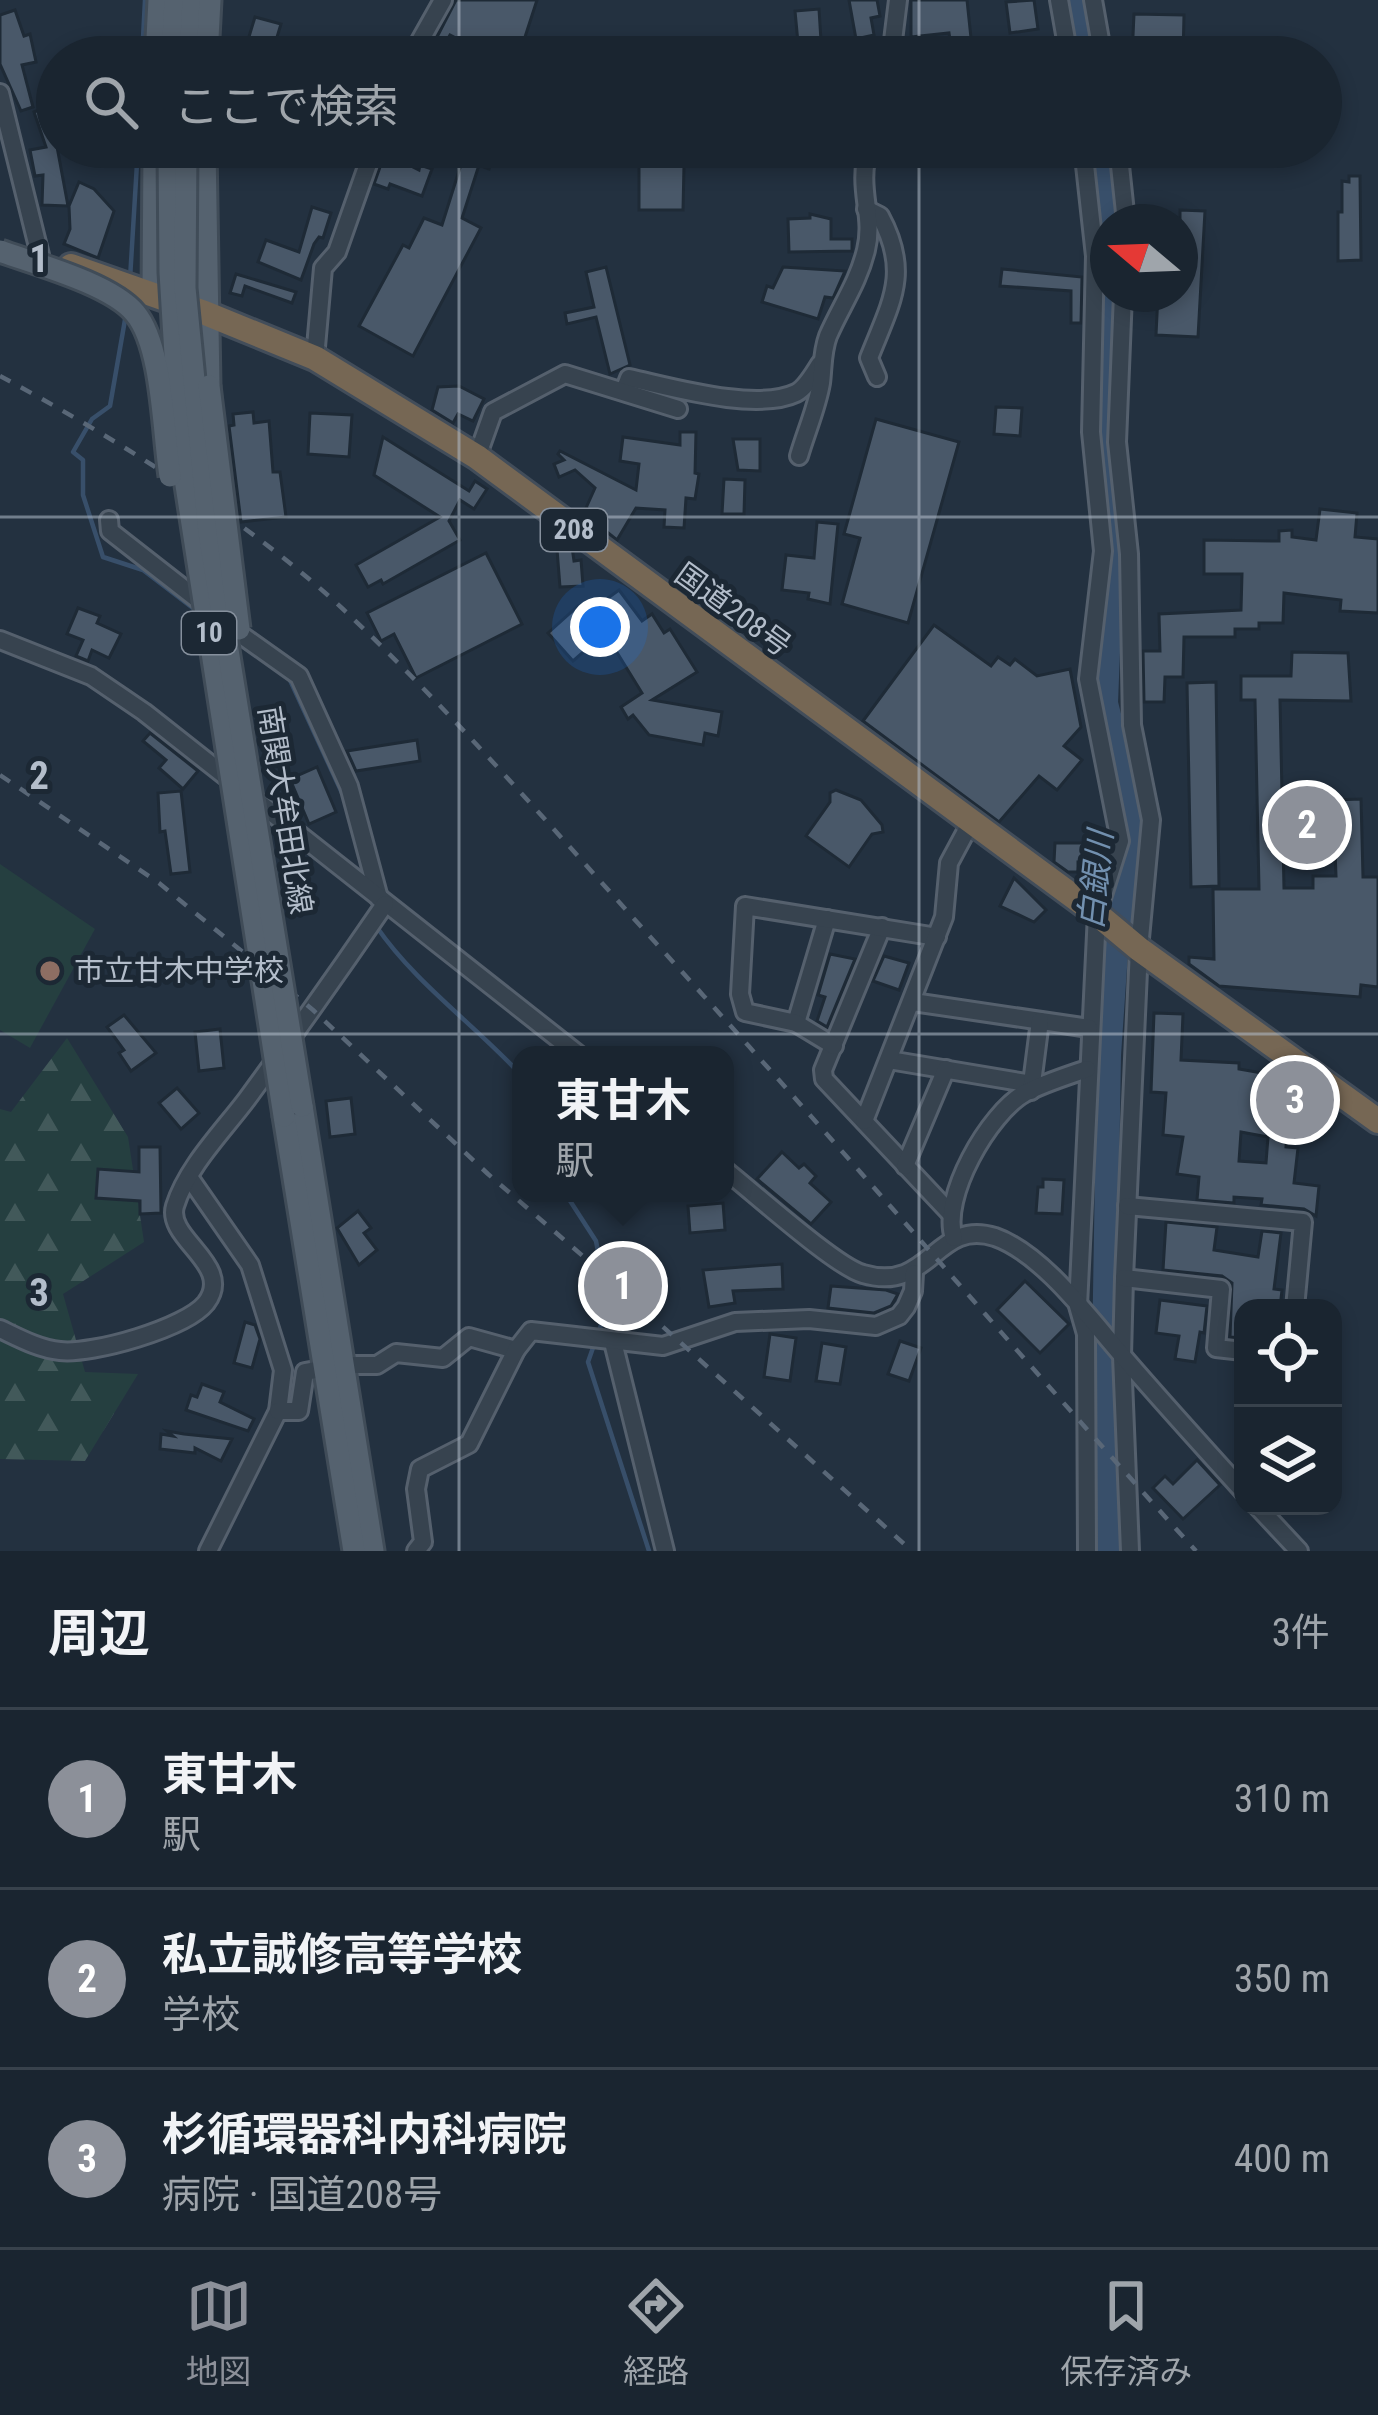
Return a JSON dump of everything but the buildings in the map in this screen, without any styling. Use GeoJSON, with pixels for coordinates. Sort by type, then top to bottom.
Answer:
{"type":"FeatureCollection","features":[{"type":"Feature","properties":{"kind":"highway","name":"国道208号"},"geometry":{"type":"LineString","coordinates":[[0,240],[314,358],[477,457],[1378,1121]]}},
{"type":"Feature","properties":{"kind":"main road"},"geometry":{"type":"LineString","coordinates":[[157,36],[159,0]]}},
{"type":"Feature","properties":{"kind":"main road"},"geometry":{"type":"LineString","coordinates":[[173,36],[175,0]]}},
{"type":"Feature","properties":{"kind":"main road"},"geometry":{"type":"LineString","coordinates":[[191,36],[193,0]]}},
{"type":"Feature","properties":{"kind":"main road"},"geometry":{"type":"LineString","coordinates":[[208,36],[210,0]]}},
{"type":"Feature","properties":{"kind":"main road"},"geometry":{"type":"LineString","coordinates":[[153,295],[154,168]]}},
{"type":"Feature","properties":{"kind":"main road","name":"南関大牟田北線"},"geometry":{"type":"LineString","coordinates":[[169,168],[181,453],[334,1367],[373,1551]]}},
{"type":"Feature","properties":{"kind":"main road","name":"南関大牟田北線"},"geometry":{"type":"LineString","coordinates":[[186,168],[185,288],[209,533],[245,753],[293,1111]]}},
{"type":"Feature","properties":{"kind":"main road"},"geometry":{"type":"LineString","coordinates":[[206,168],[209,386],[248,706],[245,753]]}},
{"type":"Feature","properties":{"kind":"main road"},"geometry":{"type":"LineString","coordinates":[[0,250],[105,293],[139,316],[153,351],[175,501],[216,682]]}},
{"type":"Feature","properties":{"kind":"main road","name":"南関大牟田北線"},"geometry":{"type":"LineString","coordinates":[[334,1367],[354,1551]]}},
{"type":"Feature","properties":{"kind":"street"},"geometry":{"type":"LineString","coordinates":[[423,36],[443,0]]}},
{"type":"Feature","properties":{"kind":"street"},"geometry":{"type":"LineString","coordinates":[[891,36],[898,0]]}},
{"type":"Feature","properties":{"kind":"street"},"geometry":{"type":"LineString","coordinates":[[1059,0],[1065,36]]}},
{"type":"Feature","properties":{"kind":"street"},"geometry":{"type":"LineString","coordinates":[[1093,0],[1099,36]]}},
{"type":"Feature","properties":{"kind":"street"},"geometry":{"type":"LineString","coordinates":[[0,93],[40,255]]}},
{"type":"Feature","properties":{"kind":"street"},"geometry":{"type":"LineString","coordinates":[[314,358],[323,268],[337,252],[367,168]]}},
{"type":"Feature","properties":{"kind":"street"},"geometry":{"type":"LineString","coordinates":[[799,455],[821,382],[828,336],[849,301],[866,251],[869,231],[861,187],[863,168]]}},
{"type":"Feature","properties":{"kind":"street"},"geometry":{"type":"LineString","coordinates":[[1085,168],[1095,256],[1090,432],[1103,551],[1088,679],[1120,841],[1097,914],[1087,1069],[1082,1311],[1087,1551]]}},
{"type":"Feature","properties":{"kind":"street"},"geometry":{"type":"LineString","coordinates":[[1120,168],[1124,204]]}},
{"type":"Feature","properties":{"kind":"street"},"geometry":{"type":"LineString","coordinates":[[866,209],[880,216],[898,259],[894,296],[869,358],[877,376]]}},
{"type":"Feature","properties":{"kind":"street"},"geometry":{"type":"LineString","coordinates":[[1122,312],[1117,442],[1129,554],[1132,725],[1150,820],[1119,1352],[1130,1551]]}},
{"type":"Feature","properties":{"kind":"street"},"geometry":{"type":"LineString","coordinates":[[624,392],[629,378],[694,392],[773,398],[798,392],[821,364]]}},
{"type":"Feature","properties":{"kind":"street"},"geometry":{"type":"LineString","coordinates":[[477,457],[493,412],[565,374],[678,409]]}},
{"type":"Feature","properties":{"kind":"street"},"geometry":{"type":"LineString","coordinates":[[0,1329],[48,1348],[87,1351],[194,1314],[211,1293],[212,1282],[197,1249],[175,1223],[173,1209],[189,1177],[318,1004],[382,901],[349,786],[299,676],[289,665],[254,647],[134,546],[117,538],[109,520]]}},
{"type":"Feature","properties":{"kind":"street"},"geometry":{"type":"LineString","coordinates":[[0,640],[91,676],[145,712],[567,1046]]}},
{"type":"Feature","properties":{"kind":"street"},"geometry":{"type":"LineString","coordinates":[[863,1121],[937,937],[949,863],[971,822]]}},
{"type":"Feature","properties":{"kind":"street"},"geometry":{"type":"LineString","coordinates":[[834,1046],[796,1023],[745,1012],[740,994],[745,906],[937,937]]}},
{"type":"Feature","properties":{"kind":"street"},"geometry":{"type":"LineString","coordinates":[[796,1023],[827,919]]}},
{"type":"Feature","properties":{"kind":"street"},"geometry":{"type":"LineString","coordinates":[[882,927],[824,1079],[951,1214]]}},
{"type":"Feature","properties":{"kind":"street"},"geometry":{"type":"LineString","coordinates":[[913,1003],[1089,1028]]}},
{"type":"Feature","properties":{"kind":"street"},"geometry":{"type":"LineString","coordinates":[[1031,1088],[1040,1021]]}},
{"type":"Feature","properties":{"kind":"street"},"geometry":{"type":"LineString","coordinates":[[889,1060],[1031,1088]]}},
{"type":"Feature","properties":{"kind":"street"},"geometry":{"type":"LineString","coordinates":[[905,1166],[946,1069]]}},
{"type":"Feature","properties":{"kind":"street"},"geometry":{"type":"LineString","coordinates":[[954,1238],[951,1214],[964,1175],[989,1127],[1031,1088],[1087,1069]]}},
{"type":"Feature","properties":{"kind":"street"},"geometry":{"type":"LineString","coordinates":[[189,1177],[250,1264],[283,1370],[278,1411],[208,1551]]}},
{"type":"Feature","properties":{"kind":"street"},"geometry":{"type":"LineString","coordinates":[[734,1177],[856,1272],[881,1277],[914,1273],[954,1238],[971,1233],[1014,1247],[1031,1258],[1082,1311],[1234,1481]]}},
{"type":"Feature","properties":{"kind":"street"},"geometry":{"type":"LineString","coordinates":[[1127,1206],[1303,1222],[1296,1299]]}},
{"type":"Feature","properties":{"kind":"street"},"geometry":{"type":"LineString","coordinates":[[416,1551],[422,1542],[416,1489],[420,1469],[469,1444],[515,1350],[531,1331],[663,1346],[735,1322],[809,1319],[876,1326],[899,1316],[906,1307],[914,1273]]}},
{"type":"Feature","properties":{"kind":"street"},"geometry":{"type":"LineString","coordinates":[[1124,1277],[1220,1289],[1216,1348],[1234,1350]]}},
{"type":"Feature","properties":{"kind":"street"},"geometry":{"type":"LineString","coordinates":[[278,1411],[299,1411],[305,1372],[377,1365],[396,1353],[443,1358],[469,1337],[515,1350]]}},
{"type":"Feature","properties":{"kind":"street"},"geometry":{"type":"LineString","coordinates":[[613,1342],[665,1551]]}},
{"type":"Feature","properties":{"kind":"street"},"geometry":{"type":"LineString","coordinates":[[1265,1515],[1299,1551]]}},
{"type":"Feature","properties":{"kind":"green space"},"geometry":{"type":"Polygon","coordinates":[[[0,864],[95,929],[30,1048],[0,1030],[0,864]]]}},
{"type":"Feature","properties":{"kind":"green space"},"geometry":{"type":"Polygon","coordinates":[[[67,1038],[128,1137],[144,1242],[63,1294],[85,1372],[138,1374],[85,1461],[0,1459],[0,1109],[11,1112],[67,1038]]]}},
{"type":"Feature","properties":{"kind":"waterway"},"geometry":{"type":"LineString","coordinates":[[143,36],[145,0]]}},
{"type":"Feature","properties":{"kind":"waterway","name":"白銀川"},"geometry":{"type":"LineString","coordinates":[[1073,0],[1079,36]]}},
{"type":"Feature","properties":{"kind":"waterway"},"geometry":{"type":"LineString","coordinates":[[130,279],[137,168]]}},
{"type":"Feature","properties":{"kind":"waterway","name":"白銀川"},"geometry":{"type":"LineString","coordinates":[[1099,168],[1105,246],[1101,461],[1113,523],[1106,703],[1135,821],[1116,953],[1109,1055],[1104,1353],[1110,1551]]}},
{"type":"Feature","properties":{"kind":"waterway"},"geometry":{"type":"LineString","coordinates":[[126,314],[110,406],[92,419],[73,452],[83,460],[83,495],[103,557],[143,570],[198,612]]}},
{"type":"Feature","properties":{"kind":"waterway"},"geometry":{"type":"LineString","coordinates":[[235,641],[280,672]]}},
{"type":"Feature","properties":{"kind":"waterway"},"geometry":{"type":"LineString","coordinates":[[289,678],[342,793]]}},
{"type":"Feature","properties":{"kind":"waterway"},"geometry":{"type":"LineString","coordinates":[[376,926],[409,967],[512,1066]]}},
{"type":"Feature","properties":{"kind":"waterway"},"geometry":{"type":"LineString","coordinates":[[571,1202],[596,1241],[608,1304],[599,1331]]}},
{"type":"Feature","properties":{"kind":"waterway"},"geometry":{"type":"LineString","coordinates":[[595,1342],[588,1362],[649,1551]]}},
{"type":"Feature","properties":{"kind":"railway"},"geometry":{"type":"LineString","coordinates":[[0,376],[89,426],[224,513],[307,577],[385,649],[541,814],[1196,1551]]}},
{"type":"Feature","properties":{"kind":"railway"},"geometry":{"type":"LineString","coordinates":[[0,775],[159,883],[313,1010],[512,1195]]}},
{"type":"Feature","properties":{"kind":"railway"},"geometry":{"type":"LineString","coordinates":[[520,1202],[912,1551]]}},
{"type":"Feature","properties":{"kind":"place","name":"私立誠修高等学校"},"geometry":{"type":"Point","coordinates":[1307,825]}},
{"type":"Feature","properties":{"kind":"place","name":"市立甘木中学校"},"geometry":{"type":"Point","coordinates":[50,971]}},
{"type":"Feature","properties":{"kind":"place","name":"杉循環器科内科病院"},"geometry":{"type":"Point","coordinates":[1295,1100]}},
{"type":"Feature","properties":{"kind":"place","name":"東甘木"},"geometry":{"type":"Point","coordinates":[623,1286]}}]}
